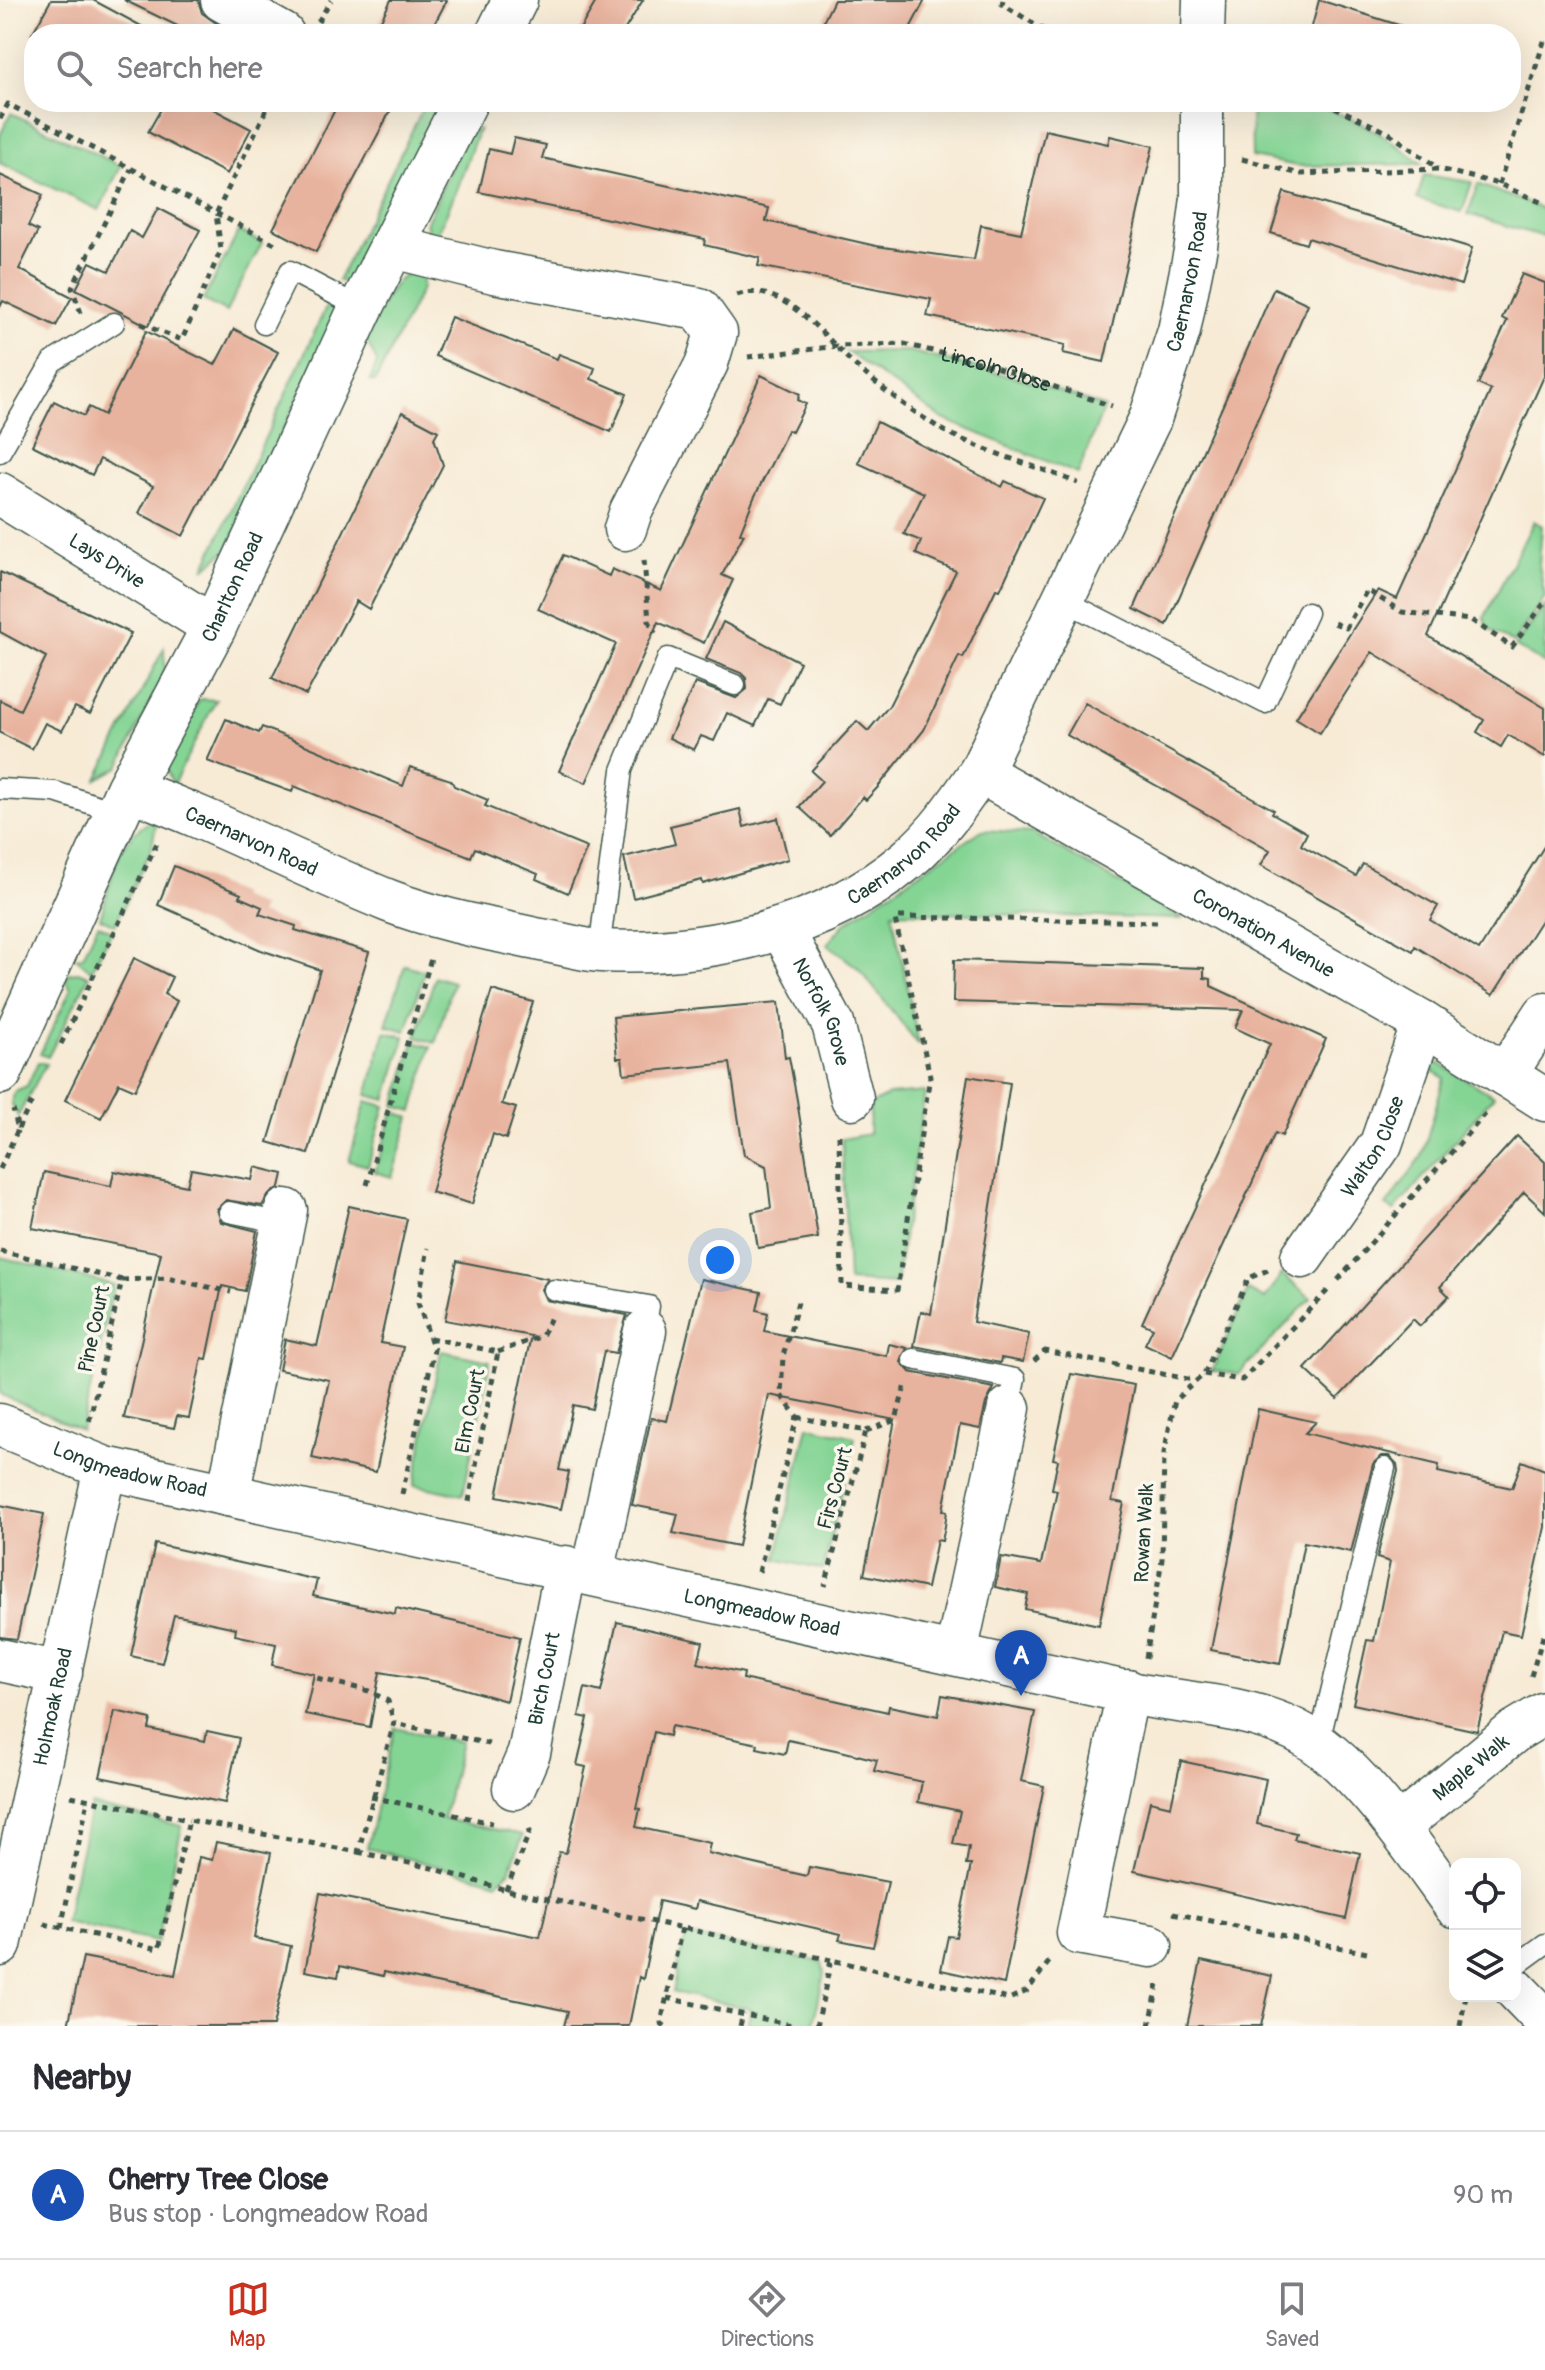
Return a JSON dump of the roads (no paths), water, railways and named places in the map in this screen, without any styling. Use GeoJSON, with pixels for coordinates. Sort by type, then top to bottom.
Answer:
{"type":"FeatureCollection","features":[{"type":"Feature","properties":{"kind":"street"},"geometry":{"type":"LineString","coordinates":[[222,0],[265,24]]}},
{"type":"Feature","properties":{"kind":"street"},"geometry":{"type":"LineString","coordinates":[[503,24],[515,0]]}},
{"type":"Feature","properties":{"kind":"street"},"geometry":{"type":"LineString","coordinates":[[1203,24],[1204,0]]}},
{"type":"Feature","properties":{"kind":"street","name":"Charlton Road"},"geometry":{"type":"LineString","coordinates":[[13,1077],[122,801],[214,627],[361,308],[460,112]]}},
{"type":"Feature","properties":{"kind":"street","name":"Caernarvon Road"},"geometry":{"type":"LineString","coordinates":[[122,801],[174,806],[391,901],[443,917],[599,951],[677,949],[783,931],[836,906],[906,861],[943,825],[980,772],[1150,419],[1179,331],[1196,246],[1204,150],[1202,112]]}},
{"type":"Feature","properties":{"kind":"street"},"geometry":{"type":"LineString","coordinates":[[393,247],[494,272],[699,309],[716,333],[707,363],[628,520]]}},
{"type":"Feature","properties":{"kind":"street","name":"Lays Drive"},"geometry":{"type":"LineString","coordinates":[[0,494],[214,627]]}},
{"type":"Feature","properties":{"kind":"street","name":"Coronation Avenue"},"geometry":{"type":"LineString","coordinates":[[980,772],[1423,1023],[1522,1085]]}},
{"type":"Feature","properties":{"kind":"street","name":"Norfolk Grove"},"geometry":{"type":"LineString","coordinates":[[783,931],[833,1024],[852,1098]]}},
{"type":"Feature","properties":{"kind":"street"},"geometry":{"type":"LineString","coordinates":[[1522,1085],[1545,1014]]}},
{"type":"Feature","properties":{"kind":"street","name":"Walton Close"},"geometry":{"type":"LineString","coordinates":[[1302,1257],[1381,1144],[1423,1023]]}},
{"type":"Feature","properties":{"kind":"street"},"geometry":{"type":"LineString","coordinates":[[228,1495],[285,1217]]}},
{"type":"Feature","properties":{"kind":"street","name":"Birch Court"},"geometry":{"type":"LineString","coordinates":[[515,1798],[645,1331]]}},
{"type":"Feature","properties":{"kind":"street"},"geometry":{"type":"LineString","coordinates":[[956,1653],[1012,1393]]}},
{"type":"Feature","properties":{"kind":"street","name":"Longmeadow Road"},"geometry":{"type":"LineString","coordinates":[[0,1425],[93,1463],[228,1495],[1134,1693],[1256,1716],[1296,1731],[1334,1758],[1398,1827],[1449,1898]]}},
{"type":"Feature","properties":{"kind":"street","name":"Holmoak Road"},"geometry":{"type":"LineString","coordinates":[[3,1930],[61,1673],[93,1463]]}},
{"type":"Feature","properties":{"kind":"street"},"geometry":{"type":"LineString","coordinates":[[0,1660],[61,1673]]}},
{"type":"Feature","properties":{"kind":"street"},"geometry":{"type":"LineString","coordinates":[[1134,1693],[1078,1933],[1155,1928]]}},
{"type":"Feature","properties":{"kind":"street","name":"Maple Walk"},"geometry":{"type":"LineString","coordinates":[[1398,1827],[1515,1731],[1545,1713]]}},
{"type":"Feature","properties":{"kind":"street"},"geometry":{"type":"LineString","coordinates":[[1521,1995],[1545,2020]]}},
{"type":"Feature","properties":{"kind":"lane"},"geometry":{"type":"LineString","coordinates":[[264,324],[290,271],[361,308]]}},
{"type":"Feature","properties":{"kind":"lane"},"geometry":{"type":"LineString","coordinates":[[0,452],[52,362],[114,323]]}},
{"type":"Feature","properties":{"kind":"lane"},"geometry":{"type":"LineString","coordinates":[[1063,600],[1265,703],[1307,613]]}},
{"type":"Feature","properties":{"kind":"lane"},"geometry":{"type":"LineString","coordinates":[[599,951],[622,770],[668,658],[735,685]]}},
{"type":"Feature","properties":{"kind":"lane"},"geometry":{"type":"LineString","coordinates":[[0,789],[122,801]]}},
{"type":"Feature","properties":{"kind":"lane"},"geometry":{"type":"LineString","coordinates":[[229,1212],[285,1217]]}},
{"type":"Feature","properties":{"kind":"lane"},"geometry":{"type":"LineString","coordinates":[[558,1290],[649,1306],[645,1331]]}},
{"type":"Feature","properties":{"kind":"lane"},"geometry":{"type":"LineString","coordinates":[[913,1359],[1012,1393]]}},
{"type":"Feature","properties":{"kind":"lane"},"geometry":{"type":"LineString","coordinates":[[1318,1746],[1385,1468]]}},
{"type":"Feature","properties":{"kind":"lane"},"geometry":{"type":"LineString","coordinates":[[1521,1962],[1545,1944]]}},
{"type":"Feature","properties":{"kind":"place","name":"Cherry Tree Close"},"geometry":{"type":"Point","coordinates":[1021,1696]}}]}
